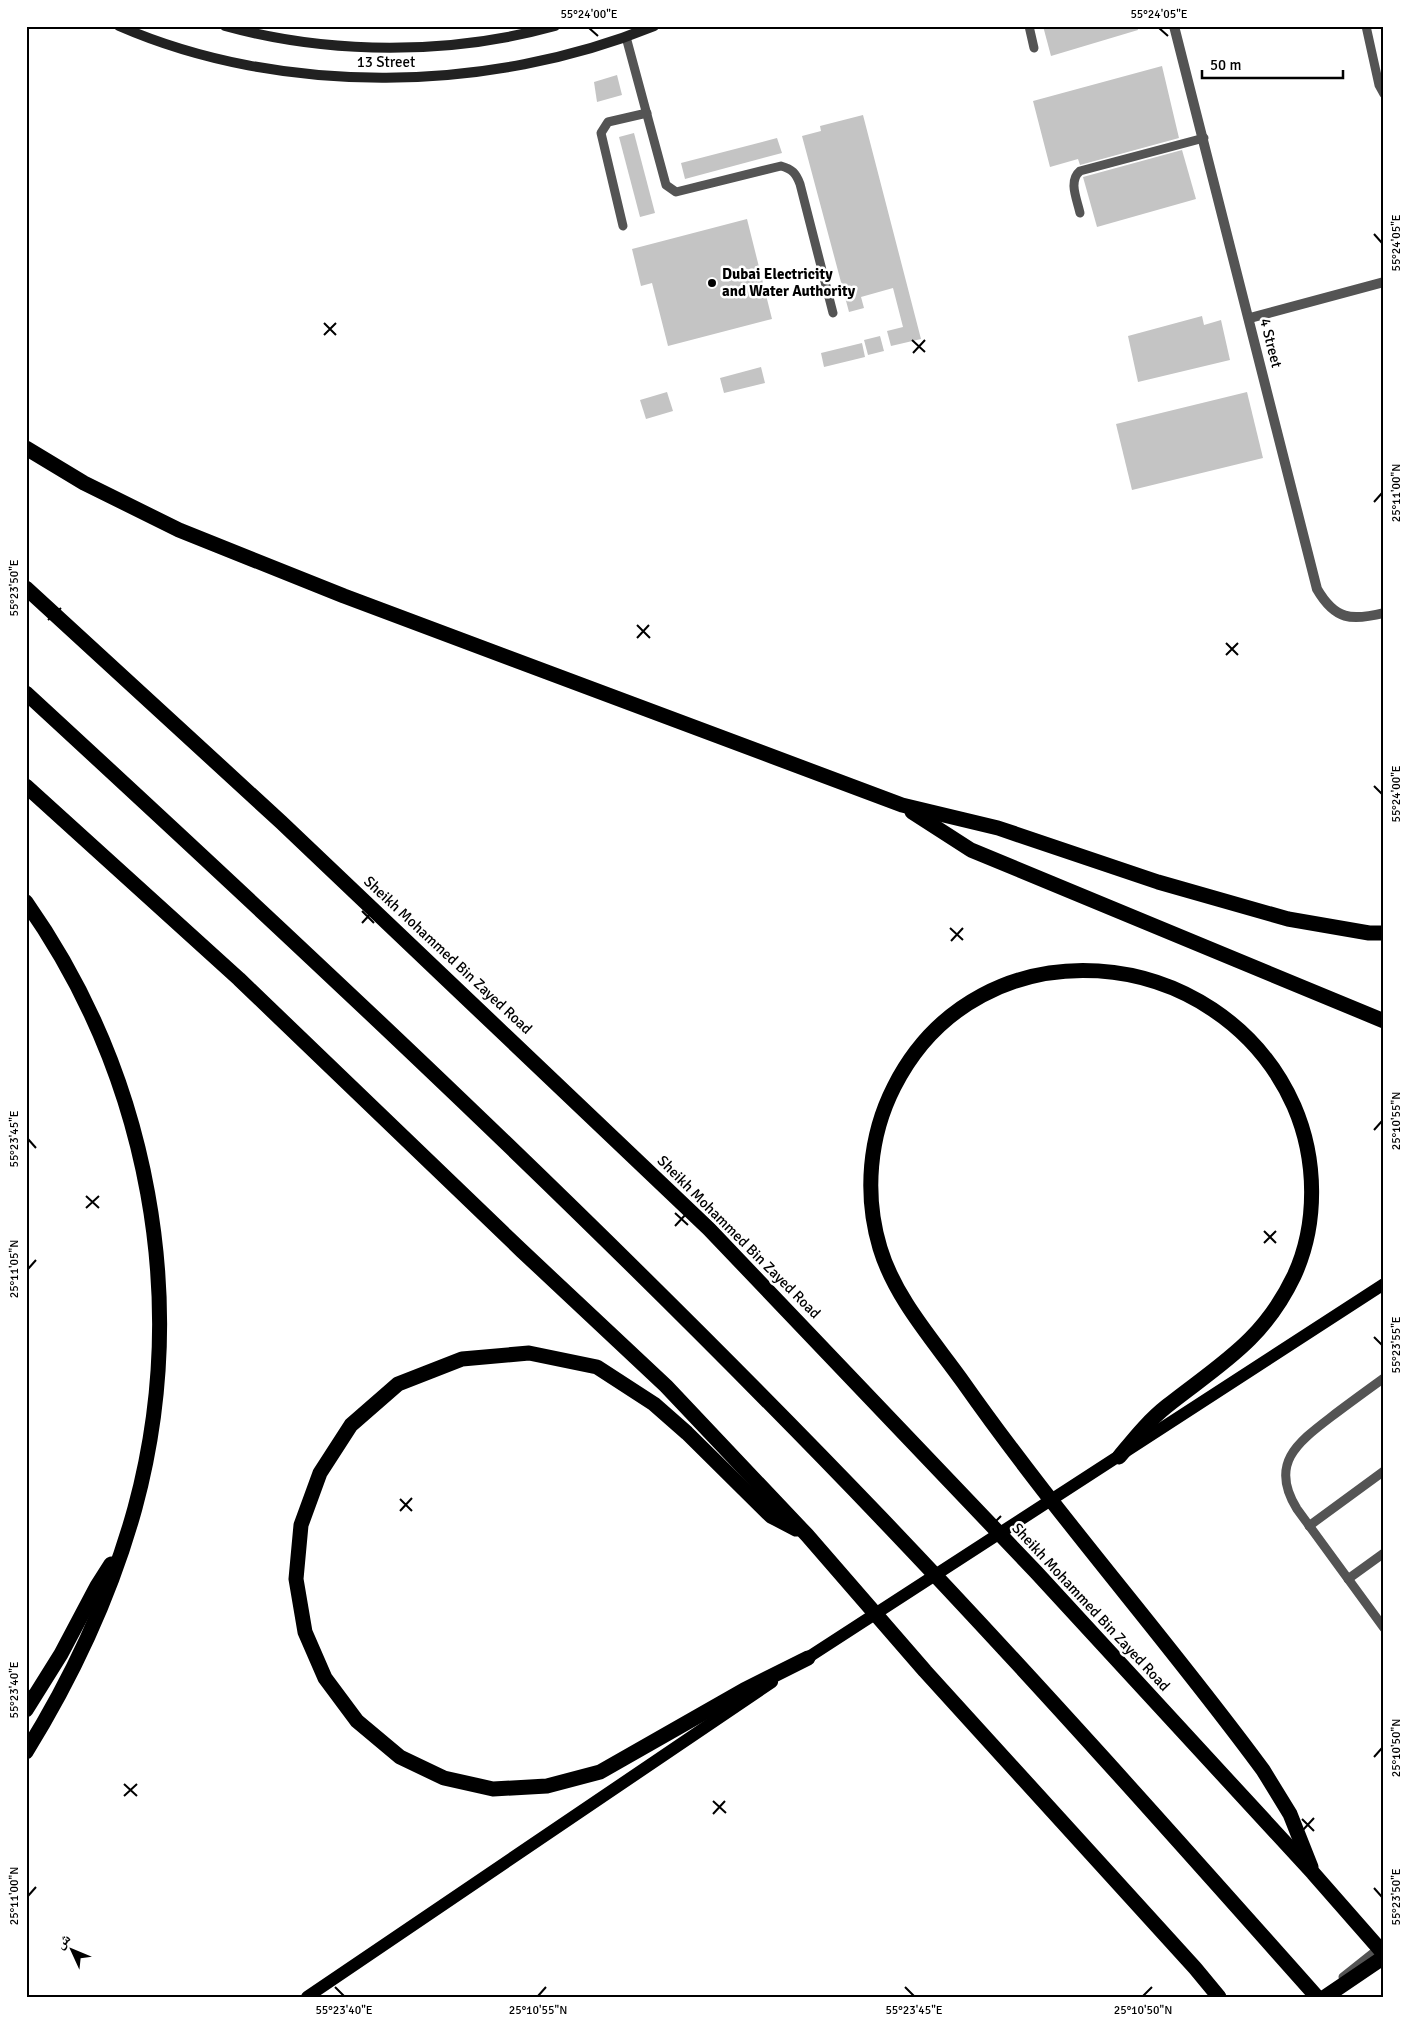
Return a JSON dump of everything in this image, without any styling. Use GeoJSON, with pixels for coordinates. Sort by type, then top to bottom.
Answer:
{"type":"FeatureCollection","features":[{"type":"Feature","properties":{"kind":"highway"},"geometry":{"type":"LineString","coordinates":[[26,448],[84,483],[188,534],[344,596],[902,805],[998,828],[1158,882],[1288,919],[1384,934]]}},
{"type":"Feature","properties":{"kind":"highway","name":"Sheikh Mohammed Bin Zayed Road"},"geometry":{"type":"LineString","coordinates":[[26,588],[296,835],[709,1229],[1036,1572],[1313,1873],[1384,1954]]}},
{"type":"Feature","properties":{"kind":"highway"},"geometry":{"type":"LineString","coordinates":[[26,693],[433,1073],[640,1274],[882,1519],[979,1623],[1317,1997]]}},
{"type":"Feature","properties":{"kind":"highway"},"geometry":{"type":"LineString","coordinates":[[26,786],[239,979],[522,1251],[666,1386],[807,1536],[925,1671],[1195,1968],[1219,1997]]}},
{"type":"Feature","properties":{"kind":"highway"},"geometry":{"type":"LineString","coordinates":[[902,805],[971,850],[1384,1021]]}},
{"type":"Feature","properties":{"kind":"highway"},"geometry":{"type":"LineString","coordinates":[[26,902],[78,988],[110,1058],[135,1131],[152,1210],[159,1295],[157,1380],[145,1467],[122,1551],[82,1650],[49,1715],[26,1752]]}},
{"type":"Feature","properties":{"kind":"highway"},"geometry":{"type":"LineString","coordinates":[[1118,1457],[1147,1424],[1244,1347],[1265,1324],[1283,1299],[1304,1248],[1311,1210],[1312,1179],[1308,1149],[1290,1098],[1270,1065],[1247,1037],[1220,1013],[1189,994],[1156,981],[1121,972],[1086,969],[1050,972],[1015,981],[981,995],[957,1011],[918,1050],[900,1075],[886,1103],[876,1132],[871,1162],[870,1193],[873,1224],[881,1253],[894,1281],[910,1307],[995,1428],[1263,1770],[1290,1814],[1313,1873]]}},
{"type":"Feature","properties":{"kind":"highway"},"geometry":{"type":"LineString","coordinates":[[807,1536],[770,1516],[654,1404],[596,1367],[529,1353],[462,1358],[398,1384],[351,1425],[320,1473],[301,1525],[296,1579],[305,1632],[325,1678],[357,1721],[400,1757],[444,1778],[494,1789],[547,1786],[600,1772],[744,1690],[808,1658]]}},
{"type":"Feature","properties":{"kind":"highway"},"geometry":{"type":"LineString","coordinates":[[26,1710],[65,1646],[96,1586],[122,1551]]}},
{"type":"Feature","properties":{"kind":"highway"},"geometry":{"type":"LineString","coordinates":[[1325,1997],[1384,1958]]}},
{"type":"Feature","properties":{"kind":"main road"},"geometry":{"type":"LineString","coordinates":[[307,1997],[808,1658],[1384,1284]]}},
{"type":"Feature","properties":{"kind":"street","name":"13 Street"},"geometry":{"type":"LineString","coordinates":[[119,26],[157,40],[252,66],[313,74],[378,78],[456,74],[530,65],[626,37],[654,26]]}},
{"type":"Feature","properties":{"kind":"street","name":"13 Street"},"geometry":{"type":"LineString","coordinates":[[225,26],[298,41],[356,46],[414,47],[472,42],[530,33],[555,26]]}},
{"type":"Feature","properties":{"kind":"street","name":"4 Street"},"geometry":{"type":"LineString","coordinates":[[1174,26],[1250,318],[1316,589],[1325,603],[1337,614],[1352,618],[1384,613]]}},
{"type":"Feature","properties":{"kind":"street"},"geometry":{"type":"LineString","coordinates":[[1250,318],[1384,282]]}},
{"type":"Feature","properties":{"kind":"lane"},"geometry":{"type":"LineString","coordinates":[[1029,26],[1034,48]]}},
{"type":"Feature","properties":{"kind":"lane"},"geometry":{"type":"LineString","coordinates":[[1366,26],[1379,85],[1384,94]]}},
{"type":"Feature","properties":{"kind":"lane"},"geometry":{"type":"LineString","coordinates":[[626,37],[666,185],[670,190],[683,191],[781,166],[790,168],[797,175],[834,313]]}},
{"type":"Feature","properties":{"kind":"lane"},"geometry":{"type":"LineString","coordinates":[[623,226],[601,133],[608,122],[647,113]]}},
{"type":"Feature","properties":{"kind":"lane"},"geometry":{"type":"LineString","coordinates":[[1080,213],[1073,182],[1075,176],[1080,172],[1204,138]]}},
{"type":"Feature","properties":{"kind":"lane"},"geometry":{"type":"LineString","coordinates":[[1384,1378],[1301,1440],[1289,1458],[1286,1479],[1287,1490],[1294,1504],[1384,1628]]}},
{"type":"Feature","properties":{"kind":"lane"},"geometry":{"type":"LineString","coordinates":[[1309,1526],[1384,1471]]}},
{"type":"Feature","properties":{"kind":"lane"},"geometry":{"type":"LineString","coordinates":[[1348,1579],[1384,1553]]}},
{"type":"Feature","properties":{"kind":"lane"},"geometry":{"type":"LineString","coordinates":[[1317,1997],[1384,1944]]}},
{"type":"Feature","properties":{"kind":"building"},"geometry":{"type":"Polygon","coordinates":[[[1043,26],[1137,26],[1138,30],[1051,56],[1043,26]]]}},
{"type":"Feature","properties":{"kind":"building"},"geometry":{"type":"Polygon","coordinates":[[[1162,66],[1179,138],[1080,165],[1078,159],[1050,167],[1033,101],[1162,66]]]}},
{"type":"Feature","properties":{"kind":"building"},"geometry":{"type":"Polygon","coordinates":[[[617,75],[622,95],[597,102],[594,82],[617,75]]]}},
{"type":"Feature","properties":{"kind":"building"},"geometry":{"type":"Polygon","coordinates":[[[863,115],[921,339],[891,346],[887,331],[903,327],[893,288],[861,297],[864,308],[849,312],[802,136],[821,131],[820,126],[863,115]]]}},
{"type":"Feature","properties":{"kind":"building"},"geometry":{"type":"Polygon","coordinates":[[[634,133],[655,213],[640,217],[619,137],[634,133]]]}},
{"type":"Feature","properties":{"kind":"building"},"geometry":{"type":"Polygon","coordinates":[[[777,138],[782,153],[685,179],[681,163],[777,138]]]}},
{"type":"Feature","properties":{"kind":"building"},"geometry":{"type":"Polygon","coordinates":[[[1182,150],[1196,199],[1097,227],[1083,177],[1182,150]]]}},
{"type":"Feature","properties":{"kind":"building","name":"Dubai Electricity and Water Authority"},"geometry":{"type":"Polygon","coordinates":[[[747,219],[772,319],[668,346],[652,283],[641,286],[632,249],[747,219]]]}},
{"type":"Feature","properties":{"kind":"building"},"geometry":{"type":"Polygon","coordinates":[[[1202,316],[1204,325],[1221,320],[1230,360],[1138,382],[1128,336],[1202,316]]]}},
{"type":"Feature","properties":{"kind":"building"},"geometry":{"type":"Polygon","coordinates":[[[880,336],[884,351],[868,355],[864,340],[880,336]]]}},
{"type":"Feature","properties":{"kind":"building"},"geometry":{"type":"Polygon","coordinates":[[[862,343],[865,357],[824,367],[821,353],[862,343]]]}},
{"type":"Feature","properties":{"kind":"building"},"geometry":{"type":"Polygon","coordinates":[[[761,367],[765,383],[724,393],[720,378],[761,367]]]}},
{"type":"Feature","properties":{"kind":"building"},"geometry":{"type":"Polygon","coordinates":[[[667,392],[673,411],[646,419],[640,400],[667,392]]]}},
{"type":"Feature","properties":{"kind":"building"},"geometry":{"type":"Polygon","coordinates":[[[1247,392],[1263,458],[1132,490],[1116,424],[1247,392]]]}},
{"type":"Feature","properties":{"kind":"place","name":"Dubai Electricity and Water Authority"},"geometry":{"type":"Point","coordinates":[712,283]}}]}
